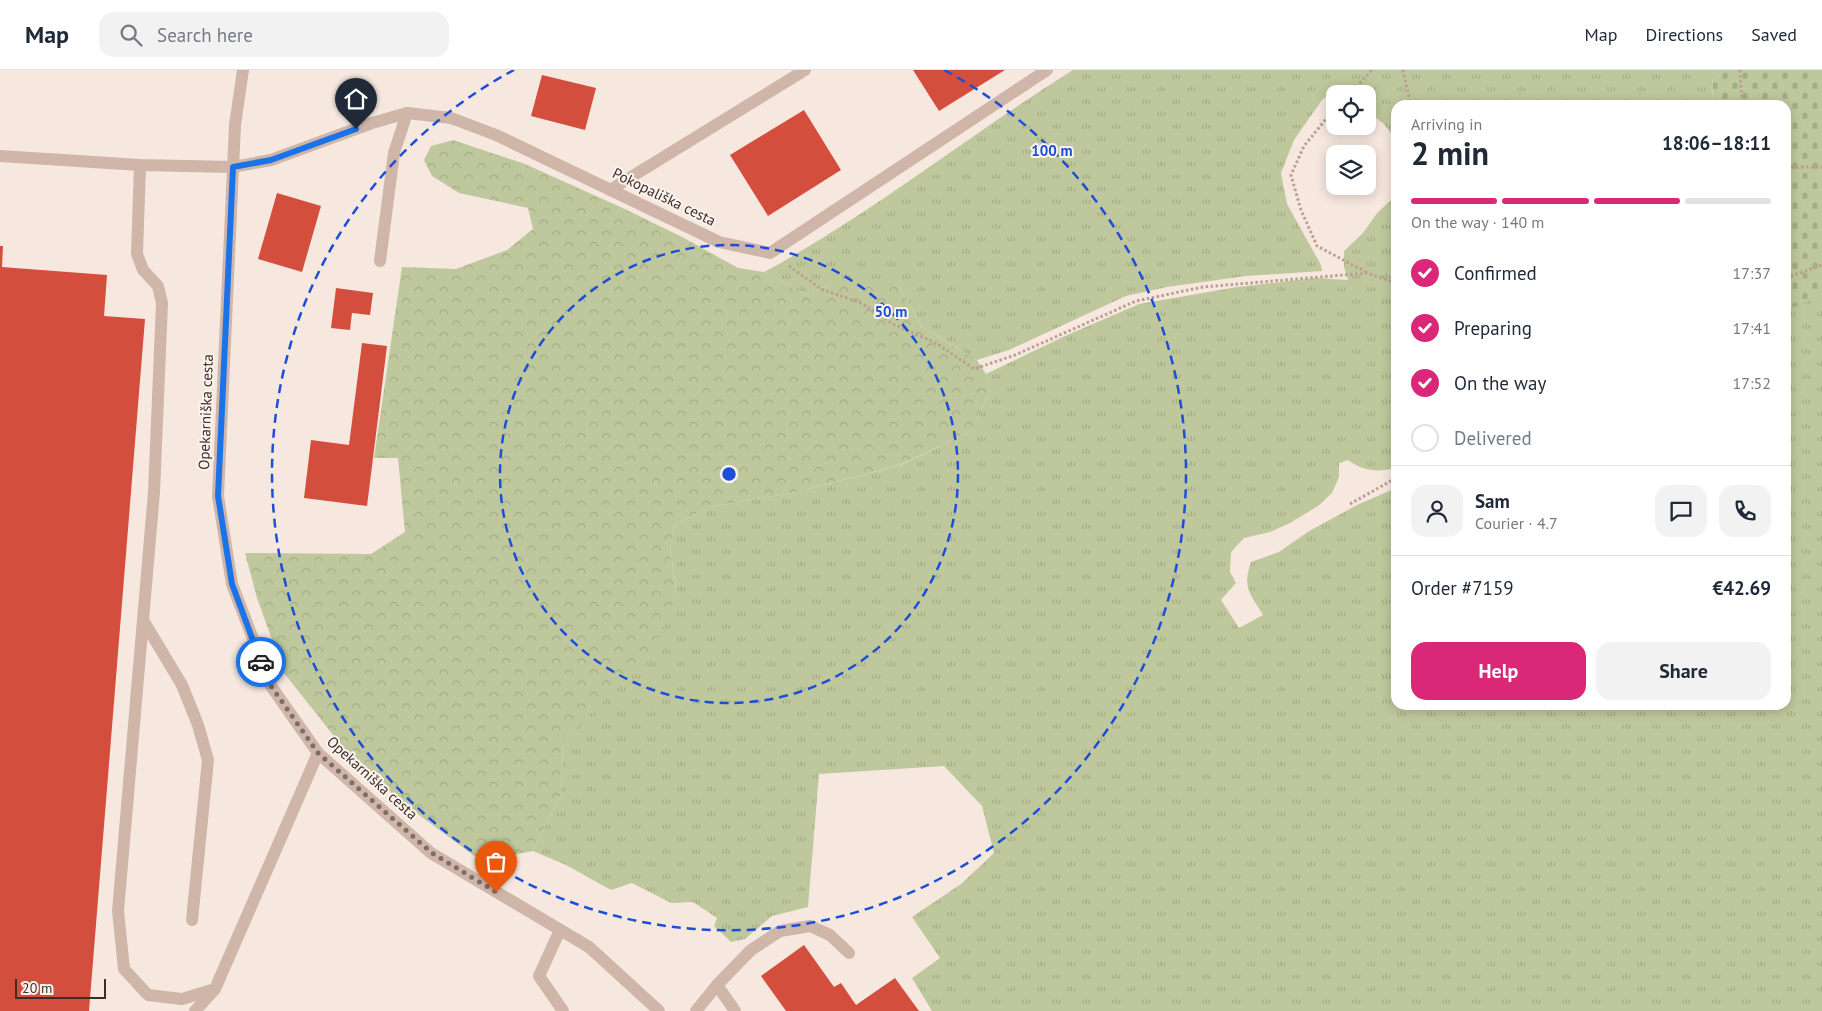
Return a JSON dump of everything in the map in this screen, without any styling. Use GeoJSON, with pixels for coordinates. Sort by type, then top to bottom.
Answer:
{"type":"FeatureCollection","features":[{"type":"Feature","properties":{"kind":"street","name":"Opekarniška cesta"},"geometry":{"type":"LineString","coordinates":[[243,70],[235,125],[218,496],[232,584],[271,686],[318,753],[432,853],[589,947],[659,1011]]}},
{"type":"Feature","properties":{"kind":"street"},"geometry":{"type":"LineString","coordinates":[[610,190],[805,70]]}},
{"type":"Feature","properties":{"kind":"street"},"geometry":{"type":"LineString","coordinates":[[770,252],[1047,70]]}},
{"type":"Feature","properties":{"kind":"street","name":"Pokopališka cesta"},"geometry":{"type":"LineString","coordinates":[[0,156],[140,165],[233,167],[271,160],[372,123],[407,113],[451,118],[496,135],[719,242],[770,252]]}},
{"type":"Feature","properties":{"kind":"street"},"geometry":{"type":"LineString","coordinates":[[380,261],[394,153],[407,113]]}},
{"type":"Feature","properties":{"kind":"street"},"geometry":{"type":"LineString","coordinates":[[140,165],[137,254],[143,270],[158,286],[162,303],[154,492],[118,911],[124,969],[148,996],[182,999],[215,989]]}},
{"type":"Feature","properties":{"kind":"street"},"geometry":{"type":"LineString","coordinates":[[143,620],[182,685],[198,725],[208,760],[192,920]]}},
{"type":"Feature","properties":{"kind":"street"},"geometry":{"type":"LineString","coordinates":[[195,1011],[215,989],[318,753]]}},
{"type":"Feature","properties":{"kind":"street"},"geometry":{"type":"LineString","coordinates":[[696,1011],[717,985],[751,950],[780,931],[810,926],[830,935],[849,953]]}},
{"type":"Feature","properties":{"kind":"street"},"geometry":{"type":"LineString","coordinates":[[560,930],[539,976],[564,1011]]}},
{"type":"Feature","properties":{"kind":"street"},"geometry":{"type":"LineString","coordinates":[[717,985],[735,1011]]}},
{"type":"Feature","properties":{"kind":"path"},"geometry":{"type":"LineString","coordinates":[[1358,85],[1372,70]]}},
{"type":"Feature","properties":{"kind":"path"},"geometry":{"type":"LineString","coordinates":[[1403,70],[1410,100]]}},
{"type":"Feature","properties":{"kind":"path"},"geometry":{"type":"LineString","coordinates":[[1740,70],[1742,100]]}},
{"type":"Feature","properties":{"kind":"path"},"geometry":{"type":"LineString","coordinates":[[1326,119],[1304,146],[1291,176],[1301,210],[1317,246],[1366,273],[1391,281]]}},
{"type":"Feature","properties":{"kind":"path"},"geometry":{"type":"LineString","coordinates":[[1791,167],[1822,167]]}},
{"type":"Feature","properties":{"kind":"path"},"geometry":{"type":"LineString","coordinates":[[770,252],[821,289],[861,303],[893,324],[936,343],[974,369],[1015,355],[1136,301],[1203,287],[1366,273]]}},
{"type":"Feature","properties":{"kind":"path"},"geometry":{"type":"LineString","coordinates":[[1791,276],[1822,265]]}},
{"type":"Feature","properties":{"kind":"path"},"geometry":{"type":"LineString","coordinates":[[1350,504],[1391,481]]}},
{"type":"Feature","properties":{"kind":"green space"},"geometry":{"type":"Polygon","coordinates":[[[1073,70],[1713,70],[1712,100],[1391,100],[1391,133],[1384,124],[1376,118],[1376,85],[1326,85],[1326,97],[1294,140],[1281,173],[1287,204],[1321,265],[1322,271],[1246,276],[1167,287],[1126,296],[1009,350],[977,360],[922,327],[899,286],[827,286],[805,294],[764,272],[882,200],[1073,70]]]}},
{"type":"Feature","properties":{"kind":"green space"},"geometry":{"type":"Polygon","coordinates":[[[1713,70],[1822,70],[1822,296],[1791,308],[1791,100],[1712,100],[1713,70]]]}},
{"type":"Feature","properties":{"kind":"green space"},"geometry":{"type":"Polygon","coordinates":[[[453,140],[525,164],[627,210],[684,238],[738,268],[764,272],[805,294],[827,286],[899,286],[922,327],[977,360],[986,374],[990,392],[971,431],[900,465],[792,493],[709,507],[675,525],[670,548],[677,594],[651,656],[563,741],[561,794],[533,851],[481,861],[399,800],[345,750],[284,673],[257,598],[245,553],[371,554],[405,532],[398,458],[374,458],[402,267],[456,269],[507,250],[533,229],[528,208],[459,193],[432,176],[424,160],[431,146],[453,140]]]}},
{"type":"Feature","properties":{"kind":"green space"},"geometry":{"type":"Polygon","coordinates":[[[1391,200],[1391,469],[1366,469],[1348,460],[1339,463],[1339,477],[1332,493],[1318,506],[1290,523],[1270,532],[1244,538],[1231,552],[1230,572],[1236,583],[1221,600],[1239,628],[1263,615],[1247,584],[1251,562],[1279,552],[1309,531],[1357,505],[1391,490],[1391,710],[1791,710],[1791,308],[1822,281],[1822,1011],[932,1011],[912,978],[940,958],[912,917],[961,884],[994,853],[982,806],[944,766],[819,774],[808,907],[772,916],[745,939],[731,942],[714,926],[717,918],[693,902],[671,903],[632,883],[611,890],[566,865],[533,851],[561,794],[563,741],[593,710],[677,594],[670,548],[675,525],[709,507],[792,493],[901,465],[971,431],[990,392],[986,374],[1065,336],[1139,304],[1237,287],[1315,278],[1348,280],[1344,267],[1344,251],[1363,233],[1378,212],[1391,200]]]}},
{"type":"Feature","properties":{"kind":"building"},"geometry":{"type":"Polygon","coordinates":[[[913,70],[1005,70],[939,111],[913,70]]]}},
{"type":"Feature","properties":{"kind":"building"},"geometry":{"type":"Polygon","coordinates":[[[542,75],[596,88],[585,130],[531,116],[542,75]]]}},
{"type":"Feature","properties":{"kind":"building"},"geometry":{"type":"Polygon","coordinates":[[[804,110],[841,170],[768,216],[730,155],[804,110]]]}},
{"type":"Feature","properties":{"kind":"building"},"geometry":{"type":"Polygon","coordinates":[[[277,193],[321,206],[302,272],[258,259],[277,193]]]}},
{"type":"Feature","properties":{"kind":"building"},"geometry":{"type":"Polygon","coordinates":[[[0,246],[3,246],[2,267],[107,275],[104,316],[145,319],[89,1011],[0,1011],[0,246]]]}},
{"type":"Feature","properties":{"kind":"building"},"geometry":{"type":"Polygon","coordinates":[[[336,288],[373,293],[370,315],[352,313],[350,330],[331,328],[336,288]]]}},
{"type":"Feature","properties":{"kind":"building"},"geometry":{"type":"Polygon","coordinates":[[[362,343],[387,346],[367,506],[304,498],[311,440],[349,445],[362,343]]]}},
{"type":"Feature","properties":{"kind":"building"},"geometry":{"type":"Polygon","coordinates":[[[804,945],[834,987],[841,983],[856,1005],[895,978],[919,1011],[786,1011],[761,976],[804,945]]]}},
{"type":"Feature","properties":{"kind":"way so far"},"geometry":{"type":"LineString","coordinates":[[261,662],[271,686],[318,753],[432,853],[496,892]]}},
{"type":"Feature","properties":{"kind":"route"},"geometry":{"type":"LineString","coordinates":[[261,662],[232,584],[218,496],[233,167],[271,160],[356,129]]}}]}
